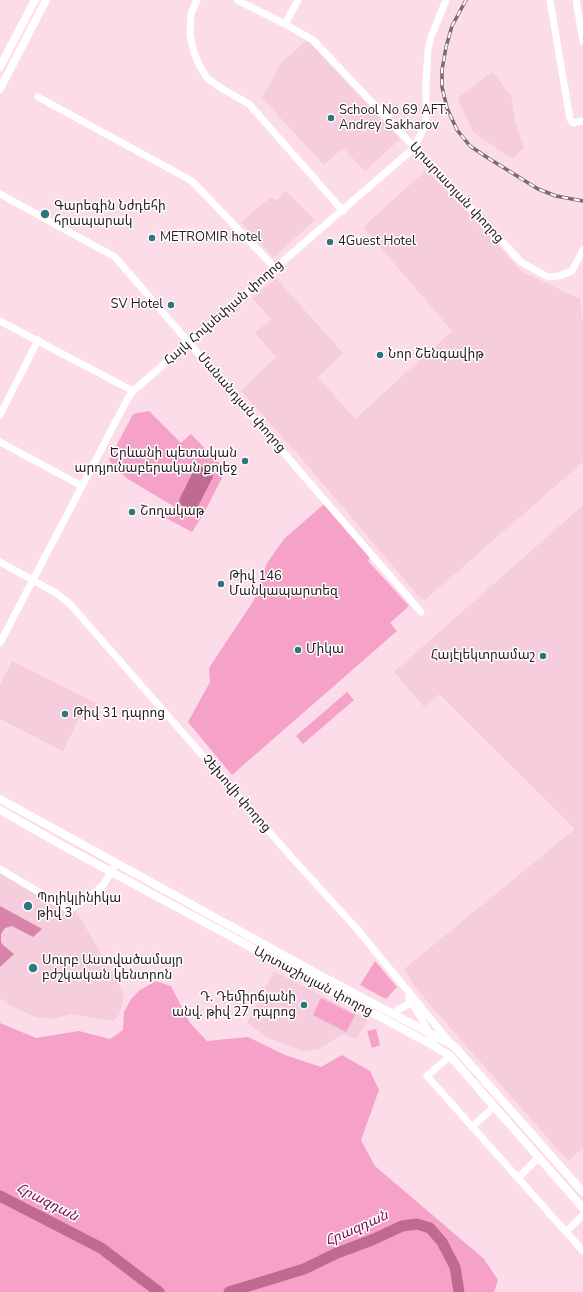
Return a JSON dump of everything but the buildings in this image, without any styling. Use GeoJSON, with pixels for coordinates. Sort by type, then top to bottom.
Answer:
{"type":"FeatureCollection","features":[{"type":"Feature","properties":{"kind":"main road"},"geometry":{"type":"LineString","coordinates":[[0,67],[35,0]]}},
{"type":"Feature","properties":{"kind":"main road"},"geometry":{"type":"LineString","coordinates":[[0,89],[46,0]]}},
{"type":"Feature","properties":{"kind":"main road","name":"Արտաշիսյան փողոց"},"geometry":{"type":"LineString","coordinates":[[0,799],[392,1014],[454,1046],[583,1192]]}},
{"type":"Feature","properties":{"kind":"main road","name":"Արտաշիսյան փողոց"},"geometry":{"type":"LineString","coordinates":[[0,810],[110,872],[450,1056],[583,1208]]}},
{"type":"Feature","properties":{"kind":"street"},"geometry":{"type":"LineString","coordinates":[[197,0],[191,14],[190,34],[193,50],[199,65],[207,78],[220,88],[249,104],[343,211]]}},
{"type":"Feature","properties":{"kind":"street","name":"Արարատյան փողոց"},"geometry":{"type":"LineString","coordinates":[[237,0],[313,40],[521,262],[548,277],[559,276],[572,271],[583,250]]}},
{"type":"Feature","properties":{"kind":"street"},"geometry":{"type":"LineString","coordinates":[[285,24],[298,0]]}},
{"type":"Feature","properties":{"kind":"street","name":"Հայկ Հովսեփյան փողոց"},"geometry":{"type":"LineString","coordinates":[[0,643],[133,391],[343,211],[414,148],[425,125],[428,49],[431,37],[446,0]]}},
{"type":"Feature","properties":{"kind":"street"},"geometry":{"type":"LineString","coordinates":[[550,0],[570,119],[573,123],[583,121]]}},
{"type":"Feature","properties":{"kind":"street"},"geometry":{"type":"LineString","coordinates":[[576,0],[583,41]]}},
{"type":"Feature","properties":{"kind":"street"},"geometry":{"type":"LineString","coordinates":[[38,97],[192,181],[275,268]]}},
{"type":"Feature","properties":{"kind":"street","name":"Մանանդյան փողոց"},"geometry":{"type":"LineString","coordinates":[[0,194],[114,257],[421,612]]}},
{"type":"Feature","properties":{"kind":"street"},"geometry":{"type":"LineString","coordinates":[[0,321],[133,391]]}},
{"type":"Feature","properties":{"kind":"street"},"geometry":{"type":"LineString","coordinates":[[0,415],[38,340]]}},
{"type":"Feature","properties":{"kind":"street"},"geometry":{"type":"LineString","coordinates":[[0,442],[82,486]]}},
{"type":"Feature","properties":{"kind":"street","name":"Չեխովի փողոց"},"geometry":{"type":"LineString","coordinates":[[0,564],[56,593],[70,604],[294,860],[357,929],[454,1046]]}},
{"type":"Feature","properties":{"kind":"street","name":"Չեխովի փողոց"},"geometry":{"type":"LineString","coordinates":[[32,581],[68,606],[360,937],[410,999],[430,1034],[434,1046]]}},
{"type":"Feature","properties":{"kind":"street"},"geometry":{"type":"LineString","coordinates":[[0,869],[69,910],[98,890],[104,884],[116,862]]}},
{"type":"Feature","properties":{"kind":"street"},"geometry":{"type":"LineString","coordinates":[[392,1014],[399,1008],[407,1005],[410,999]]}},
{"type":"Feature","properties":{"kind":"street"},"geometry":{"type":"LineString","coordinates":[[450,1056],[428,1076],[583,1251]]}},
{"type":"Feature","properties":{"kind":"street"},"geometry":{"type":"LineString","coordinates":[[472,1127],[494,1107]]}},
{"type":"Feature","properties":{"kind":"street"},"geometry":{"type":"LineString","coordinates":[[518,1178],[539,1157]]}},
{"type":"Feature","properties":{"kind":"street"},"geometry":{"type":"LineString","coordinates":[[566,1232],[583,1216]]}},
{"type":"Feature","properties":{"kind":"shaded area","name":"School No 69 AFT. Andrey Sakharov"},"geometry":{"type":"Polygon","coordinates":[[[307,40],[400,139],[365,171],[343,148],[324,165],[262,98],[281,63],[307,40]]]}},
{"type":"Feature","properties":{"kind":"shaded area"},"geometry":{"type":"Polygon","coordinates":[[[492,72],[511,95],[515,121],[524,148],[512,159],[473,132],[457,98],[492,72]]]}},
{"type":"Feature","properties":{"kind":"shaded area"},"geometry":{"type":"Polygon","coordinates":[[[426,170],[521,271],[580,299],[583,322],[583,462],[425,600],[419,597],[300,457],[241,391],[276,357],[255,333],[271,319],[252,298],[276,278],[343,353],[318,377],[355,419],[452,331],[363,227],[426,170]]]}},
{"type":"Feature","properties":{"kind":"shaded area"},"geometry":{"type":"Polygon","coordinates":[[[286,191],[315,220],[274,257],[241,222],[271,197],[277,200],[286,191]]]}},
{"type":"Feature","properties":{"kind":"shaded area"},"geometry":{"type":"Polygon","coordinates":[[[149,411],[181,443],[191,434],[226,470],[203,515],[192,532],[166,518],[173,506],[128,479],[116,469],[109,460],[133,414],[149,411]]]}},
{"type":"Feature","properties":{"kind":"shaded area"},"geometry":{"type":"Polygon","coordinates":[[[198,465],[211,472],[213,477],[197,508],[191,510],[181,505],[179,500],[196,466],[198,465]]]}},
{"type":"Feature","properties":{"kind":"shaded area","name":"Միկա"},"geometry":{"type":"Polygon","coordinates":[[[324,504],[370,557],[368,561],[409,606],[390,623],[397,631],[232,775],[188,722],[210,682],[209,668],[254,600],[267,563],[284,539],[324,504]]]}},
{"type":"Feature","properties":{"kind":"shaded area"},"geometry":{"type":"Polygon","coordinates":[[[583,505],[583,1148],[568,1161],[417,990],[404,969],[575,829],[439,694],[425,708],[394,672],[583,505]]]}},
{"type":"Feature","properties":{"kind":"shaded area"},"geometry":{"type":"Polygon","coordinates":[[[12,661],[100,705],[94,719],[82,713],[63,751],[0,719],[0,685],[12,661]]]}},
{"type":"Feature","properties":{"kind":"shaded area"},"geometry":{"type":"Polygon","coordinates":[[[347,692],[354,700],[303,744],[296,736],[347,692]]]}},
{"type":"Feature","properties":{"kind":"shaded area"},"geometry":{"type":"Polygon","coordinates":[[[0,870],[77,913],[118,982],[124,997],[119,1015],[113,1021],[72,1014],[51,1019],[36,1017],[9,1005],[0,998],[0,870]]]}},
{"type":"Feature","properties":{"kind":"shaded area"},"geometry":{"type":"Polygon","coordinates":[[[0,906],[42,929],[33,937],[12,926],[5,928],[1,934],[1,942],[14,954],[0,967],[0,906]]]}},
{"type":"Feature","properties":{"kind":"shaded area"},"geometry":{"type":"Polygon","coordinates":[[[375,961],[397,987],[386,999],[360,985],[375,961]]]}},
{"type":"Feature","properties":{"kind":"shaded area"},"geometry":{"type":"Polygon","coordinates":[[[274,971],[368,1020],[356,1039],[343,1034],[319,1049],[304,1051],[268,1038],[247,1023],[274,971]]]}},
{"type":"Feature","properties":{"kind":"shaded area"},"geometry":{"type":"Polygon","coordinates":[[[156,981],[171,986],[190,1023],[207,1041],[248,1037],[285,1055],[321,1067],[342,1055],[370,1071],[379,1090],[361,1140],[375,1166],[484,1259],[498,1280],[494,1292],[0,1292],[0,1023],[36,1038],[79,1031],[110,1039],[123,1030],[124,1012],[131,999],[140,990],[156,981]]]}},
{"type":"Feature","properties":{"kind":"shaded area"},"geometry":{"type":"Polygon","coordinates":[[[321,998],[355,1015],[346,1032],[313,1015],[321,998]]]}},
{"type":"Feature","properties":{"kind":"shaded area"},"geometry":{"type":"Polygon","coordinates":[[[376,1029],[380,1045],[372,1048],[367,1031],[376,1029]]]}},
{"type":"Feature","properties":{"kind":"waterway","name":"Հրազդան"},"geometry":{"type":"LineString","coordinates":[[0,1196],[101,1248],[159,1292]]}},
{"type":"Feature","properties":{"kind":"waterway","name":"Հրազդան"},"geometry":{"type":"LineString","coordinates":[[229,1292],[304,1269],[337,1253],[372,1240],[402,1226],[417,1224],[430,1228],[442,1242],[455,1267],[459,1292]]}},
{"type":"Feature","properties":{"kind":"railway"},"geometry":{"type":"LineString","coordinates":[[466,0],[452,26],[442,70],[442,87],[447,108],[457,130],[470,146],[538,189],[556,196],[583,201]]}},
{"type":"Feature","properties":{"kind":"place","name":"School No 69 AFT. Andrey Sakharov"},"geometry":{"type":"Point","coordinates":[331,118]}},
{"type":"Feature","properties":{"kind":"place","name":"Գարեգին Նժդեհի հրապարակ"},"geometry":{"type":"Point","coordinates":[45,214]}},
{"type":"Feature","properties":{"kind":"place","name":"METROMIR hotel"},"geometry":{"type":"Point","coordinates":[152,238]}},
{"type":"Feature","properties":{"kind":"place","name":"4Guest Hotel"},"geometry":{"type":"Point","coordinates":[330,242]}},
{"type":"Feature","properties":{"kind":"place","name":"SV Hotel"},"geometry":{"type":"Point","coordinates":[171,305]}},
{"type":"Feature","properties":{"kind":"place","name":"Նոր Շենգավիթ"},"geometry":{"type":"Point","coordinates":[380,355]}},
{"type":"Feature","properties":{"kind":"place","name":"Երևանի պետական արդյունաբերական քոլեջ"},"geometry":{"type":"Point","coordinates":[245,461]}},
{"type":"Feature","properties":{"kind":"place","name":"Շողակաթ"},"geometry":{"type":"Point","coordinates":[132,512]}},
{"type":"Feature","properties":{"kind":"place","name":"Թիվ 146 Մանկապարտեզ"},"geometry":{"type":"Point","coordinates":[221,584]}},
{"type":"Feature","properties":{"kind":"place","name":"Միկա"},"geometry":{"type":"Point","coordinates":[298,650]}},
{"type":"Feature","properties":{"kind":"place","name":"Հայէլեկտրամաշ"},"geometry":{"type":"Point","coordinates":[543,656]}},
{"type":"Feature","properties":{"kind":"place","name":"Թիվ 31 դպրոց"},"geometry":{"type":"Point","coordinates":[65,714]}},
{"type":"Feature","properties":{"kind":"place","name":"Պոլիկլինիկա թիվ 3"},"geometry":{"type":"Point","coordinates":[28,906]}},
{"type":"Feature","properties":{"kind":"place","name":"Սուրբ Աստվածամայր բժշկական կենտրոն"},"geometry":{"type":"Point","coordinates":[33,968]}},
{"type":"Feature","properties":{"kind":"place","name":"Դ. Դեմիրճյանի անվ. թիվ 27 դպրոց"},"geometry":{"type":"Point","coordinates":[304,1005]}}]}
